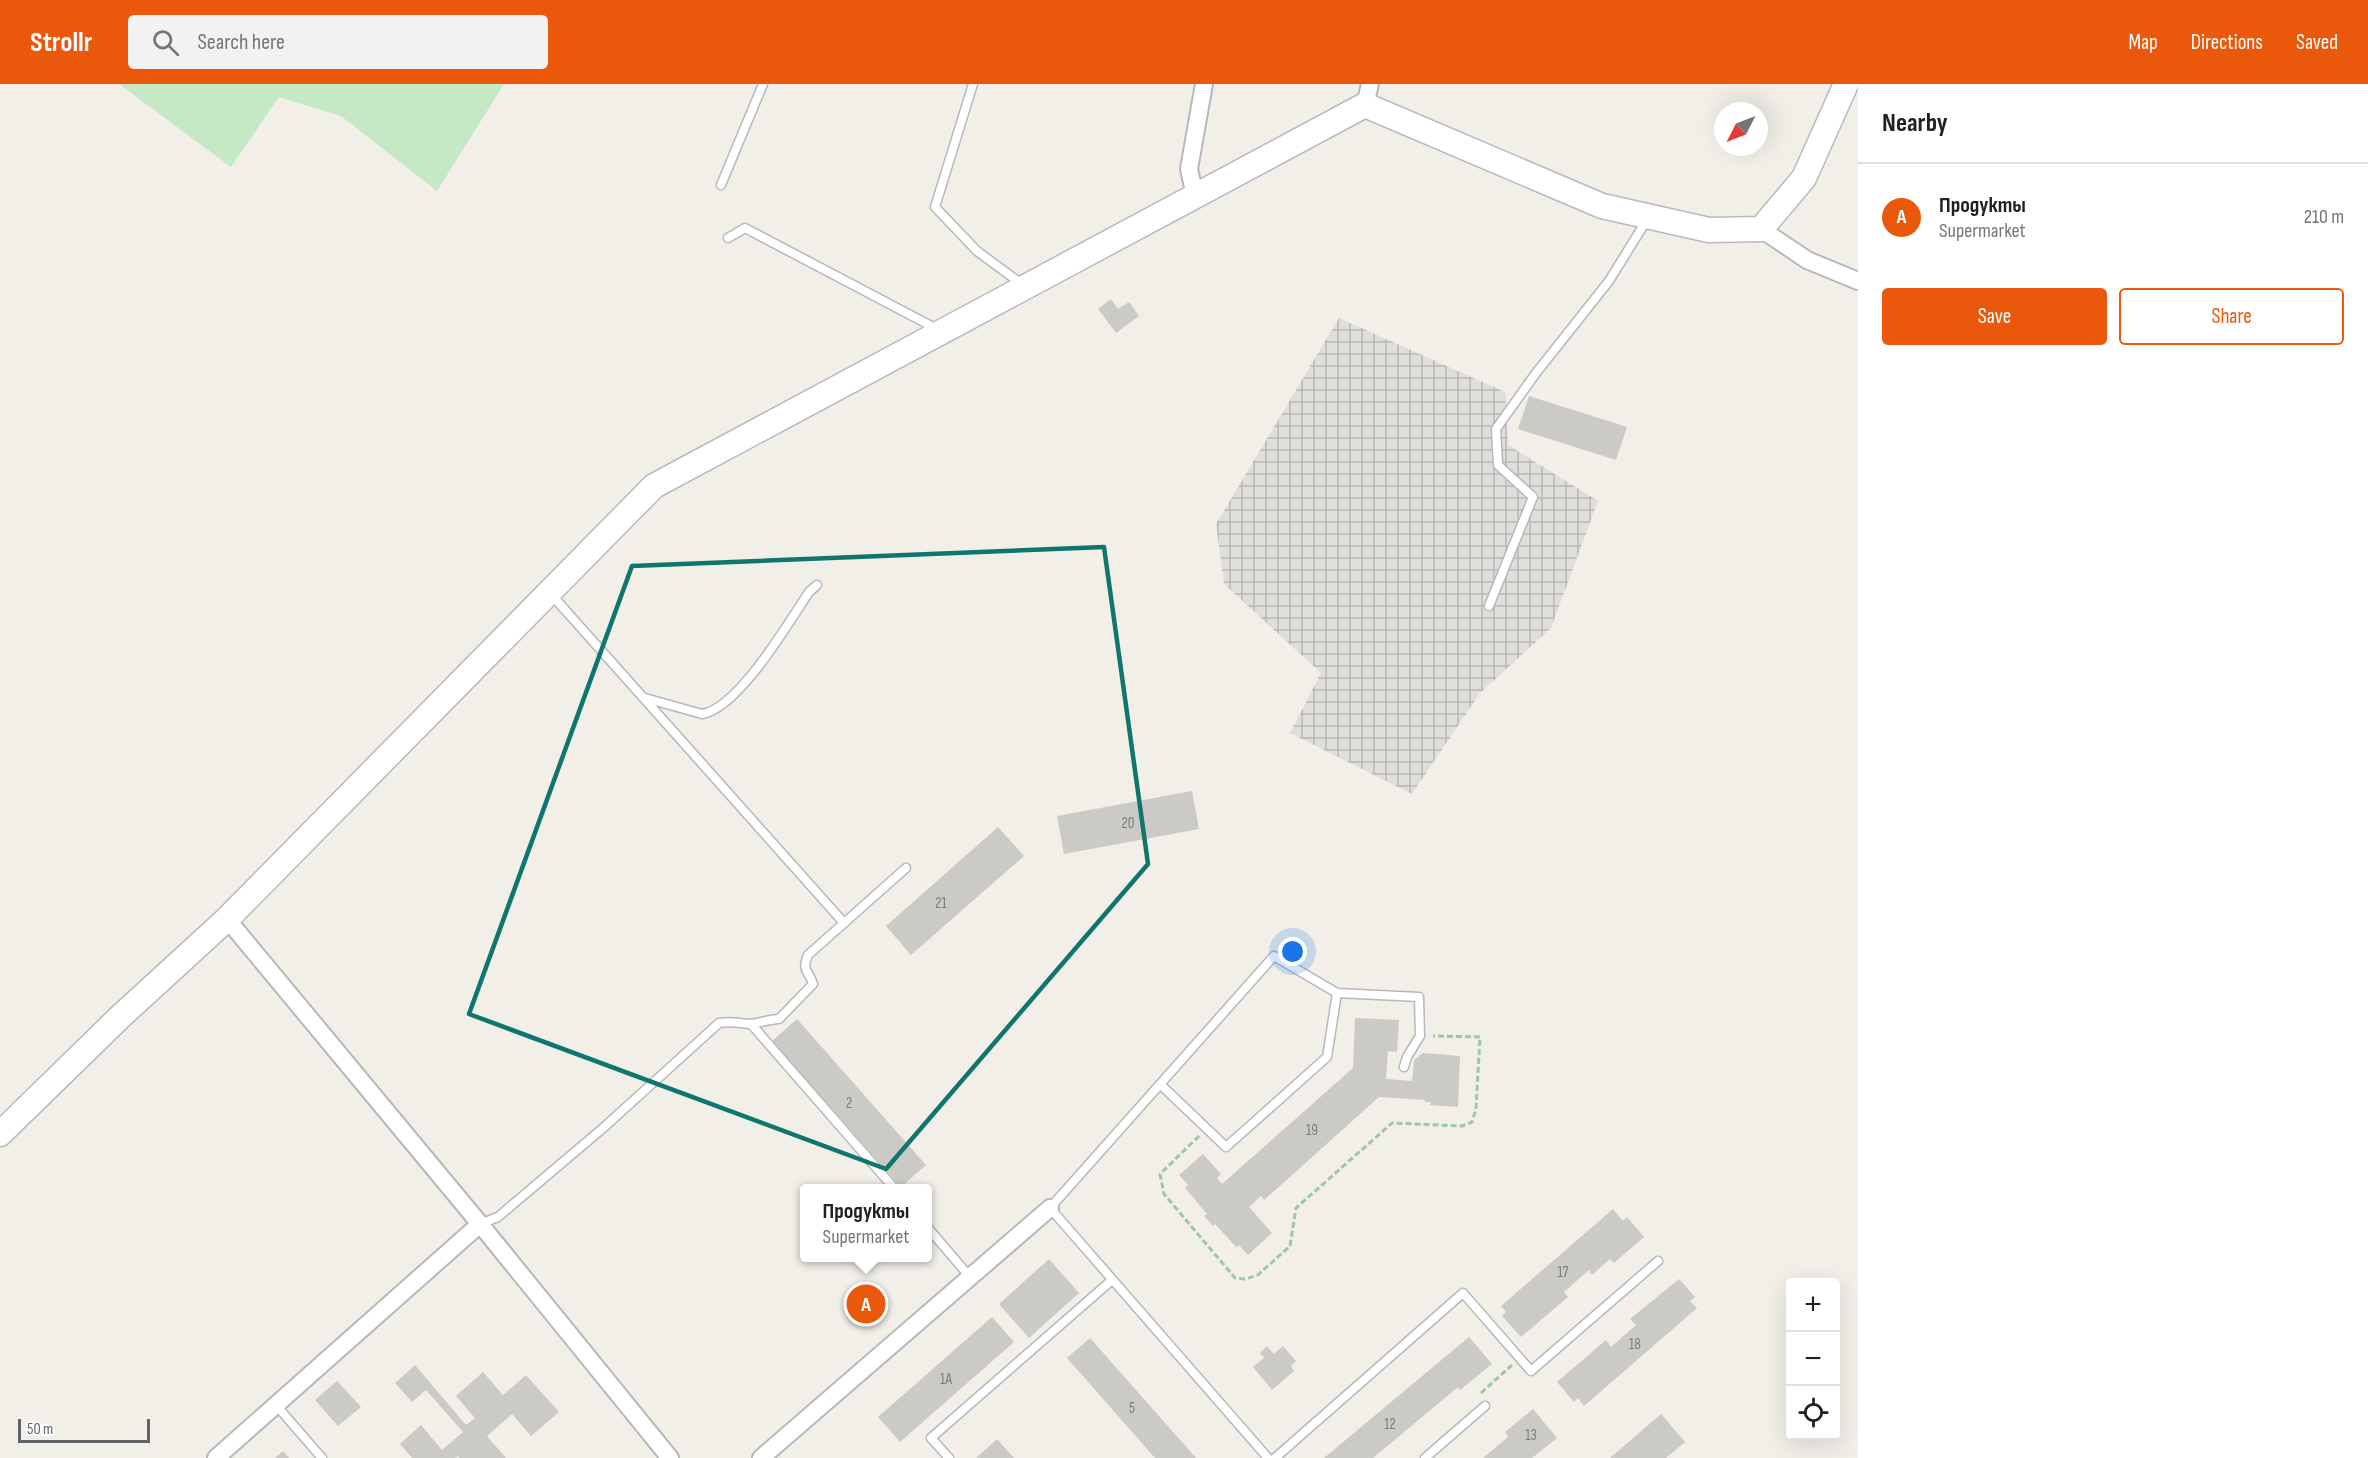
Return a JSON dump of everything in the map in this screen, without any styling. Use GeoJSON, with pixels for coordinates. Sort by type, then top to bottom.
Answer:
{"type":"FeatureCollection","features":[{"type":"Feature","properties":{"kind":"street"},"geometry":{"type":"LineString","coordinates":[[1195,196],[1190,169],[1204,84]]}},
{"type":"Feature","properties":{"kind":"street"},"geometry":{"type":"LineString","coordinates":[[1761,229],[1804,178],[1845,84]]}},
{"type":"Feature","properties":{"kind":"street"},"geometry":{"type":"LineString","coordinates":[[0,1134],[121,1016],[227,919],[654,486],[1195,196],[1368,95],[1602,206],[1709,230],[1761,229],[1807,260],[1858,281]]}},
{"type":"Feature","properties":{"kind":"street"},"geometry":{"type":"LineString","coordinates":[[227,919],[670,1458]]}},
{"type":"Feature","properties":{"kind":"street"},"geometry":{"type":"LineString","coordinates":[[760,1458],[1050,1208]]}},
{"type":"Feature","properties":{"kind":"street"},"geometry":{"type":"LineString","coordinates":[[216,1458],[480,1224]]}},
{"type":"Feature","properties":{"kind":"lane"},"geometry":{"type":"LineString","coordinates":[[721,185],[763,84]]}},
{"type":"Feature","properties":{"kind":"lane"},"geometry":{"type":"LineString","coordinates":[[973,84],[935,207],[977,250],[1026,287]]}},
{"type":"Feature","properties":{"kind":"lane"},"geometry":{"type":"LineString","coordinates":[[1489,606],[1533,497],[1498,465],[1496,429],[1536,373],[1609,281],[1648,218]]}},
{"type":"Feature","properties":{"kind":"lane"},"geometry":{"type":"LineString","coordinates":[[728,238],[745,228],[943,332]]}},
{"type":"Feature","properties":{"kind":"lane"},"geometry":{"type":"LineString","coordinates":[[642,696],[702,714],[712,712],[726,703],[766,656],[809,592],[817,585]]}},
{"type":"Feature","properties":{"kind":"lane"},"geometry":{"type":"LineString","coordinates":[[549,592],[843,923]]}},
{"type":"Feature","properties":{"kind":"lane"},"geometry":{"type":"LineString","coordinates":[[480,1224],[498,1217],[602,1129],[719,1023],[733,1021],[751,1024],[766,1019],[779,1019],[813,984],[804,964],[808,955],[906,868]]}},
{"type":"Feature","properties":{"kind":"lane"},"geometry":{"type":"LineString","coordinates":[[1268,1458],[1050,1208],[1274,956],[1337,993],[1419,997],[1420,1036],[1407,1057],[1404,1067]]}},
{"type":"Feature","properties":{"kind":"lane"},"geometry":{"type":"LineString","coordinates":[[1161,1085],[1226,1147],[1327,1057],[1337,993]]}},
{"type":"Feature","properties":{"kind":"lane"},"geometry":{"type":"LineString","coordinates":[[751,1024],[891,1184]]}},
{"type":"Feature","properties":{"kind":"lane"},"geometry":{"type":"LineString","coordinates":[[932,1234],[970,1277]]}},
{"type":"Feature","properties":{"kind":"lane"},"geometry":{"type":"LineString","coordinates":[[1275,1458],[1464,1293],[1531,1371],[1658,1261]]}},
{"type":"Feature","properties":{"kind":"lane"},"geometry":{"type":"LineString","coordinates":[[949,1458],[931,1438],[1112,1280]]}},
{"type":"Feature","properties":{"kind":"lane"},"geometry":{"type":"LineString","coordinates":[[276,1405],[322,1458]]}},
{"type":"Feature","properties":{"kind":"lane"},"geometry":{"type":"LineString","coordinates":[[1425,1458],[1485,1406]]}},
{"type":"Feature","properties":{"kind":"path"},"geometry":{"type":"LineString","coordinates":[[1207,1128],[1160,1174],[1164,1194],[1235,1278],[1245,1279],[1258,1275],[1290,1246],[1296,1208],[1392,1123],[1462,1126],[1472,1122],[1476,1109],[1480,1036],[1420,1036]]}},
{"type":"Feature","properties":{"kind":"path"},"geometry":{"type":"LineString","coordinates":[[1485,1406],[1480,1394],[1520,1358]]}},
{"type":"Feature","properties":{"kind":"highlighted area"},"geometry":{"type":"Polygon","coordinates":[[[1104,547],[1148,864],[886,1169],[469,1014],[632,566],[1104,547]]]}},
{"type":"Feature","properties":{"kind":"shaded area"},"geometry":{"type":"Polygon","coordinates":[[[1339,318],[1505,392],[1508,445],[1598,501],[1551,628],[1480,693],[1412,794],[1290,733],[1321,673],[1224,584],[1216,524],[1339,318]]]}},
{"type":"Feature","properties":{"kind":"green space"},"geometry":{"type":"Polygon","coordinates":[[[119,84],[504,84],[437,191],[341,116],[279,97],[231,167],[119,84]]]}},
{"type":"Feature","properties":{"kind":"building"},"geometry":{"type":"Polygon","coordinates":[[[1111,299],[1118,309],[1129,302],[1139,316],[1116,333],[1098,309],[1111,299]]]}},
{"type":"Feature","properties":{"kind":"building"},"geometry":{"type":"Polygon","coordinates":[[[1529,396],[1627,427],[1616,460],[1518,429],[1529,396]]]}},
{"type":"Feature","properties":{"kind":"building"},"geometry":{"type":"Polygon","coordinates":[[[1192,791],[1199,829],[1064,854],[1057,816],[1192,791]]]}},
{"type":"Feature","properties":{"kind":"building"},"geometry":{"type":"Polygon","coordinates":[[[998,827],[1024,856],[911,955],[886,926],[998,827]]]}},
{"type":"Feature","properties":{"kind":"building"},"geometry":{"type":"Polygon","coordinates":[[[1355,1018],[1399,1020],[1397,1052],[1388,1051],[1386,1079],[1412,1081],[1414,1060],[1423,1053],[1460,1056],[1458,1107],[1430,1105],[1431,1102],[1425,1102],[1425,1100],[1379,1097],[1264,1200],[1261,1196],[1249,1207],[1272,1233],[1248,1255],[1239,1245],[1236,1247],[1215,1224],[1213,1226],[1204,1216],[1207,1214],[1185,1188],[1188,1185],[1179,1175],[1203,1154],[1221,1174],[1217,1178],[1222,1184],[1353,1068],[1355,1018]]]}},
{"type":"Feature","properties":{"kind":"building"},"geometry":{"type":"Polygon","coordinates":[[[797,1019],[926,1165],[904,1184],[898,1184],[772,1041],[797,1019]]]}},
{"type":"Feature","properties":{"kind":"building"},"geometry":{"type":"Polygon","coordinates":[[[1613,1209],[1623,1221],[1627,1217],[1644,1237],[1614,1263],[1610,1259],[1592,1275],[1589,1270],[1564,1292],[1568,1297],[1521,1337],[1502,1316],[1506,1312],[1501,1306],[1613,1209]]]}},
{"type":"Feature","properties":{"kind":"building"},"geometry":{"type":"Polygon","coordinates":[[[1049,1259],[1079,1293],[1029,1338],[999,1304],[1049,1259]]]}},
{"type":"Feature","properties":{"kind":"building"},"geometry":{"type":"Polygon","coordinates":[[[1679,1279],[1695,1297],[1690,1301],[1697,1308],[1584,1406],[1578,1398],[1574,1402],[1557,1382],[1606,1340],[1611,1347],[1636,1325],[1630,1319],[1679,1279]]]}},
{"type":"Feature","properties":{"kind":"building"},"geometry":{"type":"Polygon","coordinates":[[[992,1317],[1014,1342],[900,1442],[878,1417],[992,1317]]]}},
{"type":"Feature","properties":{"kind":"building"},"geometry":{"type":"Polygon","coordinates":[[[1469,1337],[1492,1364],[1460,1390],[1458,1387],[1373,1458],[1324,1458],[1469,1337]]]}},
{"type":"Feature","properties":{"kind":"building"},"geometry":{"type":"Polygon","coordinates":[[[1090,1338],[1196,1458],[1155,1458],[1067,1358],[1090,1338]]]}},
{"type":"Feature","properties":{"kind":"building"},"geometry":{"type":"Polygon","coordinates":[[[1267,1346],[1274,1354],[1283,1346],[1296,1361],[1291,1366],[1294,1371],[1272,1390],[1253,1367],[1264,1358],[1260,1353],[1267,1346]]]}},
{"type":"Feature","properties":{"kind":"building"},"geometry":{"type":"Polygon","coordinates":[[[415,1365],[466,1425],[475,1418],[456,1396],[483,1372],[503,1395],[526,1375],[559,1412],[531,1436],[512,1414],[487,1436],[506,1458],[460,1458],[458,1456],[455,1458],[412,1458],[400,1444],[421,1425],[442,1450],[463,1432],[426,1390],[412,1402],[395,1383],[415,1365]]]}},
{"type":"Feature","properties":{"kind":"building"},"geometry":{"type":"Polygon","coordinates":[[[337,1381],[361,1407],[338,1426],[315,1400],[337,1381]]]}},
{"type":"Feature","properties":{"kind":"building"},"geometry":{"type":"Polygon","coordinates":[[[1533,1409],[1557,1438],[1532,1458],[1483,1458],[1508,1437],[1505,1432],[1533,1409]]]}},
{"type":"Feature","properties":{"kind":"building"},"geometry":{"type":"Polygon","coordinates":[[[1661,1414],[1685,1442],[1666,1458],[1610,1458],[1661,1414]]]}},
{"type":"Feature","properties":{"kind":"building"},"geometry":{"type":"Polygon","coordinates":[[[997,1439],[1014,1458],[976,1458],[997,1439]]]}},
{"type":"Feature","properties":{"kind":"building"},"geometry":{"type":"Polygon","coordinates":[[[283,1451],[289,1458],[275,1458],[283,1451]]]}},
{"type":"Feature","properties":{"kind":"place","name":"Продукты"},"geometry":{"type":"Point","coordinates":[866,1304]}}]}
